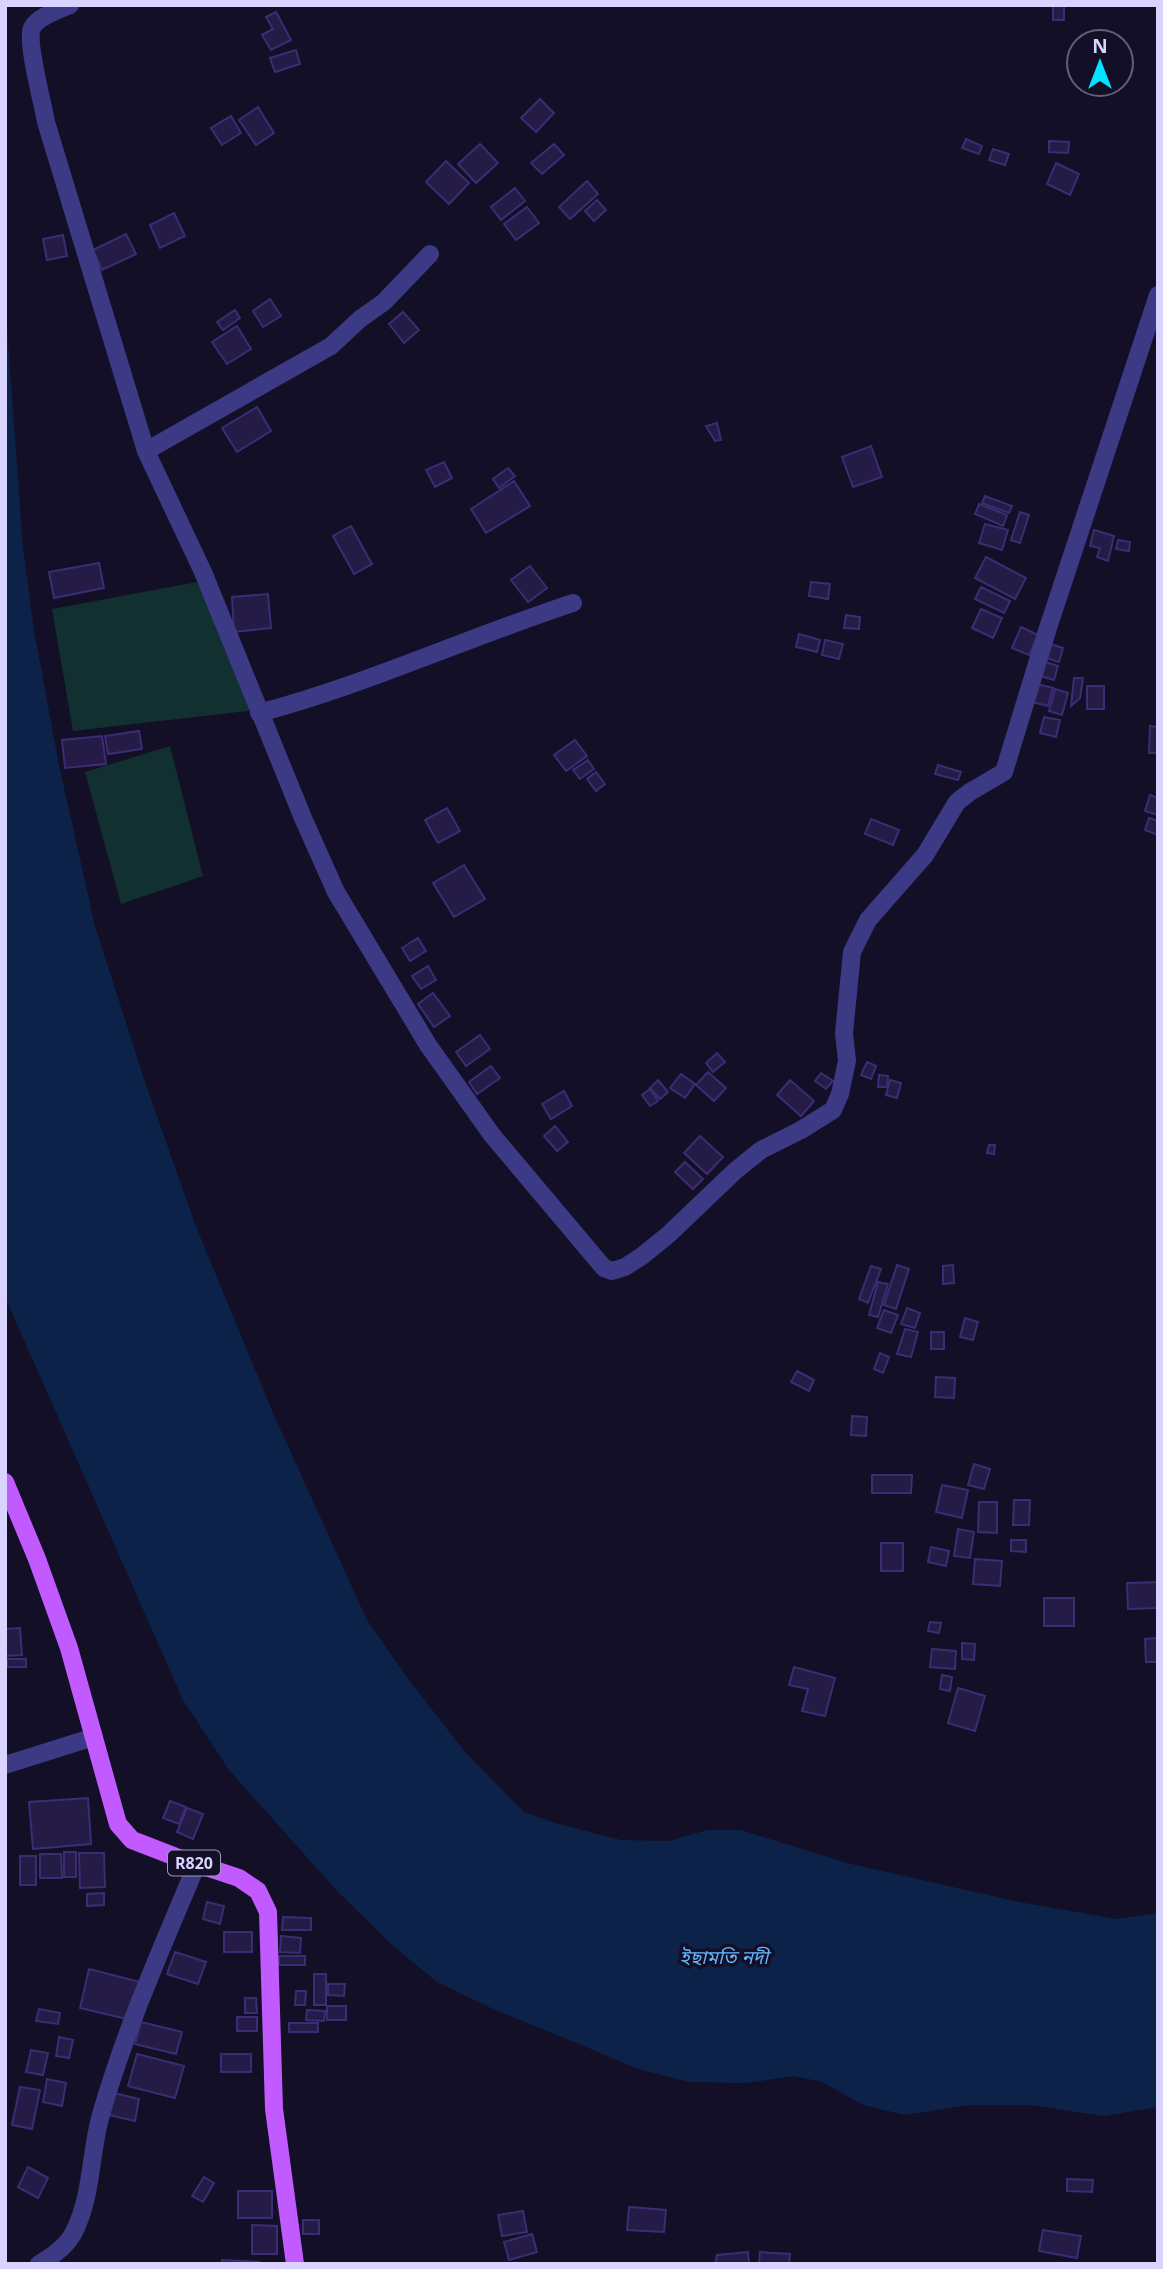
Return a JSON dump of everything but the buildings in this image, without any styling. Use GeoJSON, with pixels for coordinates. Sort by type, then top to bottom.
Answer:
{"type":"FeatureCollection","features":[{"type":"Feature","properties":{"kind":"main road","name":"R820"},"geometry":{"type":"LineString","coordinates":[[5,1482],[69,1647],[118,1824],[132,1840],[239,1878],[258,1891],[268,1912],[274,2109],[295,2264]]}},
{"type":"Feature","properties":{"kind":"street"},"geometry":{"type":"LineString","coordinates":[[70,5],[39,20],[32,28],[31,39],[38,83],[46,122],[146,451],[203,572],[259,713],[336,892],[428,1045],[492,1135],[604,1268],[612,1271],[625,1268],[668,1235],[734,1171],[761,1150],[801,1130],[832,1110],[840,1094],[847,1061],[844,1033],[852,953],[868,920],[925,855],[957,802],[1004,772],[1047,631],[1158,295]]}},
{"type":"Feature","properties":{"kind":"street"},"geometry":{"type":"LineString","coordinates":[[146,451],[331,345],[384,302],[430,254]]}},
{"type":"Feature","properties":{"kind":"street"},"geometry":{"type":"LineString","coordinates":[[259,713],[300,702],[573,603]]}},
{"type":"Feature","properties":{"kind":"street"},"geometry":{"type":"LineString","coordinates":[[5,1765],[94,1737]]}},
{"type":"Feature","properties":{"kind":"street"},"geometry":{"type":"LineString","coordinates":[[39,2264],[56,2254],[73,2235],[84,2208],[100,2120],[142,1993],[197,1864]]}},
{"type":"Feature","properties":{"kind":"green space"},"geometry":{"type":"Polygon","coordinates":[[[197,582],[257,710],[73,731],[52,609],[197,582]]]}},
{"type":"Feature","properties":{"kind":"green space"},"geometry":{"type":"Polygon","coordinates":[[[170,746],[203,876],[121,904],[85,772],[170,746]]]}},
{"type":"Feature","properties":{"kind":"water","name":"ইছামতি নদী"},"geometry":{"type":"Polygon","coordinates":[[[5,300],[23,548],[34,630],[59,765],[95,926],[145,1082],[195,1224],[273,1413],[367,1620],[465,1752],[524,1812],[621,1840],[669,1841],[707,1830],[741,1830],[847,1863],[1019,1902],[1117,1919],[1158,1913],[1158,2107],[1104,2116],[1030,2105],[969,2105],[905,2115],[863,2105],[822,2082],[794,2076],[746,2083],[689,2082],[638,2069],[491,2008],[437,1982],[392,1945],[338,1892],[229,1770],[183,1700],[5,1297],[5,300]]]}}]}
